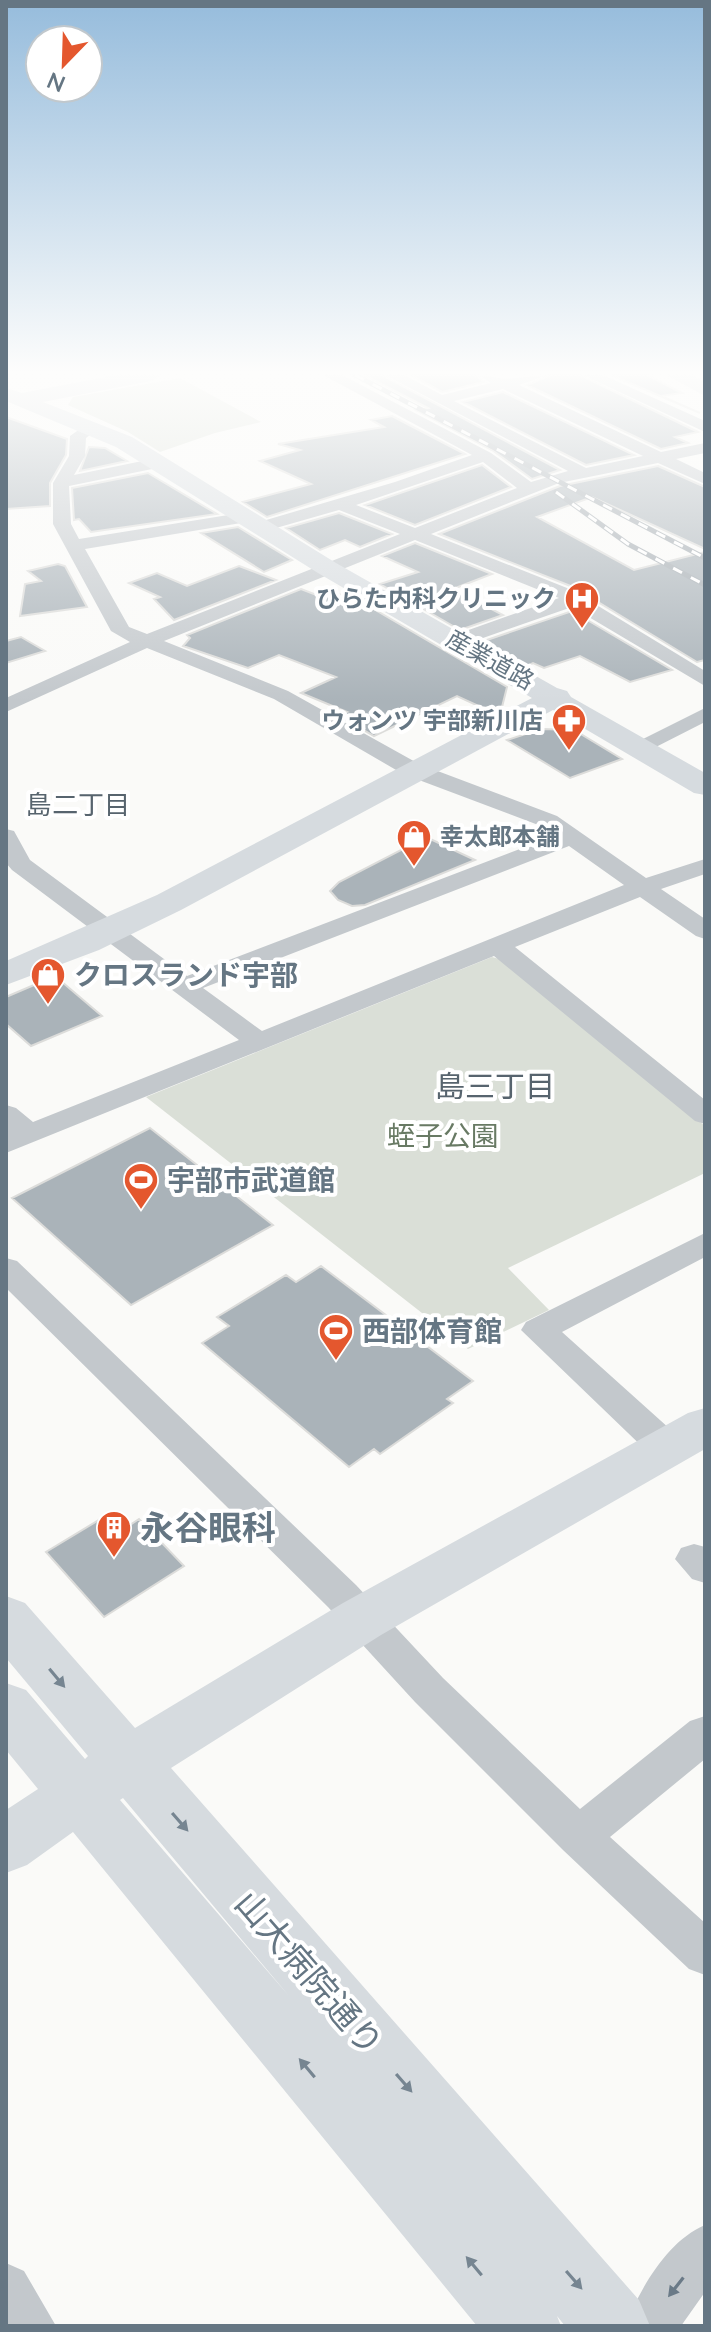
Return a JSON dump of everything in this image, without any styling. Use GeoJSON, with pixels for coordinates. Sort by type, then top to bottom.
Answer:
{"type":"FeatureCollection","features":[{"type":"Feature","properties":{"kind":"street"},"geometry":{"type":"LineString","coordinates":[[61,484],[62,524],[77,545],[116,625],[127,635],[281,695],[411,769],[549,821],[705,931]]}},
{"type":"Feature","properties":{"kind":"street","name":"産業道路"},"geometry":{"type":"LineString","coordinates":[[191,484],[327,568],[557,697],[705,786]]}},
{"type":"Feature","properties":{"kind":"street"},"geometry":{"type":"LineString","coordinates":[[77,545],[254,522],[342,505],[404,484]]}},
{"type":"Feature","properties":{"kind":"street"},"geometry":{"type":"LineString","coordinates":[[523,484],[531,490]]}},
{"type":"Feature","properties":{"kind":"street"},"geometry":{"type":"LineString","coordinates":[[6,706],[145,642],[327,568],[548,484]]}},
{"type":"Feature","properties":{"kind":"street"},"geometry":{"type":"LineString","coordinates":[[342,505],[565,594],[570,601],[705,680]]}},
{"type":"Feature","properties":{"kind":"street"},"geometry":{"type":"LineString","coordinates":[[456,641],[570,601]]}},
{"type":"Feature","properties":{"kind":"street"},"geometry":{"type":"LineString","coordinates":[[6,974],[112,931],[264,853],[411,769],[557,697]]}},
{"type":"Feature","properties":{"kind":"street"},"geometry":{"type":"LineString","coordinates":[[640,746],[705,714]]}},
{"type":"Feature","properties":{"kind":"street"},"geometry":{"type":"LineString","coordinates":[[186,985],[572,837]]}},
{"type":"Feature","properties":{"kind":"street"},"geometry":{"type":"LineString","coordinates":[[8,845],[21,865],[261,1043]]}},
{"type":"Feature","properties":{"kind":"street"},"geometry":{"type":"LineString","coordinates":[[6,1114],[17,1139],[642,887],[705,866]]}},
{"type":"Feature","properties":{"kind":"street"},"geometry":{"type":"LineString","coordinates":[[499,947],[705,1115]]}},
{"type":"Feature","properties":{"kind":"street"},"geometry":{"type":"LineString","coordinates":[[6,1845],[103,1779],[362,1619],[686,1437],[538,1330],[705,1244]]}},
{"type":"Feature","properties":{"kind":"street"},"geometry":{"type":"LineString","coordinates":[[6,1269],[578,1836],[705,1953]]}},
{"type":"Feature","properties":{"kind":"street","name":"山大病院通り"},"geometry":{"type":"LineString","coordinates":[[6,1619],[103,1779],[524,2326]]}},
{"type":"Feature","properties":{"kind":"street","name":"山大病院通り"},"geometry":{"type":"LineString","coordinates":[[6,1708],[103,1779],[613,2326]]}},
{"type":"Feature","properties":{"kind":"street"},"geometry":{"type":"LineString","coordinates":[[578,1836],[705,1734]]}},
{"type":"Feature","properties":{"kind":"street"},"geometry":{"type":"LineString","coordinates":[[651,2326],[669,2296],[705,2251]]}},
{"type":"Feature","properties":{"kind":"street"},"geometry":{"type":"LineString","coordinates":[[6,2289],[30,2326]]}},
{"type":"Feature","properties":{"kind":"green space","name":"蛭子公園"},"geometry":{"type":"Polygon","coordinates":[[[492,957],[503,960],[705,1126],[705,1173],[508,1268],[549,1310],[468,1349],[146,1097],[492,957]]]}},
{"type":"Feature","properties":{"kind":"building"},"geometry":{"type":"Polygon","coordinates":[[[6,484],[50,484],[50,506],[6,509],[6,484]]]}},
{"type":"Feature","properties":{"kind":"building"},"geometry":{"type":"Polygon","coordinates":[[[93,484],[166,484],[217,514],[91,532],[79,519],[74,520],[72,488],[93,484]]]}},
{"type":"Feature","properties":{"kind":"building"},"geometry":{"type":"Polygon","coordinates":[[[311,484],[371,484],[267,517],[243,502],[311,484]]]}},
{"type":"Feature","properties":{"kind":"building"},"geometry":{"type":"Polygon","coordinates":[[[427,484],[507,484],[511,487],[415,525],[365,505],[427,484]]]}},
{"type":"Feature","properties":{"kind":"building"},"geometry":{"type":"Polygon","coordinates":[[[698,484],[705,487],[705,549],[592,497],[537,517],[634,570],[705,552],[705,660],[697,662],[573,587],[439,534],[560,486],[698,484]]]}},
{"type":"Feature","properties":{"kind":"building"},"geometry":{"type":"Polygon","coordinates":[[[339,513],[392,534],[360,547],[345,540],[320,550],[286,528],[339,513]]]}},
{"type":"Feature","properties":{"kind":"building"},"geometry":{"type":"Polygon","coordinates":[[[238,527],[292,560],[264,572],[201,533],[238,527]]]}},
{"type":"Feature","properties":{"kind":"building"},"geometry":{"type":"Polygon","coordinates":[[[415,543],[492,574],[453,589],[503,615],[460,630],[380,584],[418,572],[382,556],[415,543]]]}},
{"type":"Feature","properties":{"kind":"building"},"geometry":{"type":"Polygon","coordinates":[[[58,564],[65,566],[87,607],[20,616],[25,584],[41,581],[28,571],[58,564]]]}},
{"type":"Feature","properties":{"kind":"building"},"geometry":{"type":"Polygon","coordinates":[[[239,566],[276,580],[174,620],[154,599],[160,597],[129,583],[157,573],[187,586],[239,566]]]}},
{"type":"Feature","properties":{"kind":"building"},"geometry":{"type":"Polygon","coordinates":[[[301,589],[319,596],[348,594],[507,687],[501,711],[496,714],[457,696],[374,736],[338,715],[347,712],[301,693],[336,677],[279,655],[248,668],[183,646],[190,638],[187,635],[301,589]]]}},
{"type":"Feature","properties":{"kind":"building"},"geometry":{"type":"Polygon","coordinates":[[[572,611],[672,670],[630,682],[580,656],[544,668],[533,663],[525,667],[481,642],[572,611]]]}},
{"type":"Feature","properties":{"kind":"building"},"geometry":{"type":"Polygon","coordinates":[[[21,637],[45,651],[6,663],[6,641],[21,637]]]}},
{"type":"Feature","properties":{"kind":"building","name":"ウォンツ 宇部新川店"},"geometry":{"type":"Polygon","coordinates":[[[541,729],[574,730],[622,759],[570,778],[507,740],[541,729]]]}},
{"type":"Feature","properties":{"kind":"building","name":"幸太郎本舗"},"geometry":{"type":"Polygon","coordinates":[[[426,837],[475,860],[365,905],[352,906],[338,900],[330,891],[339,882],[426,837]]]}},
{"type":"Feature","properties":{"kind":"building","name":"クロスランド宇部"},"geometry":{"type":"Polygon","coordinates":[[[55,976],[102,1016],[31,1046],[6,1024],[6,997],[55,976]]]}},
{"type":"Feature","properties":{"kind":"building","name":"宇部市武道館"},"geometry":{"type":"Polygon","coordinates":[[[150,1128],[273,1225],[131,1305],[12,1198],[150,1128]]]}},
{"type":"Feature","properties":{"kind":"building","name":"西部体育館"},"geometry":{"type":"Polygon","coordinates":[[[321,1266],[473,1381],[447,1399],[453,1403],[380,1454],[374,1449],[349,1467],[202,1343],[229,1326],[217,1317],[286,1275],[296,1282],[321,1266]]]}},
{"type":"Feature","properties":{"kind":"building","name":"永谷眼科"},"geometry":{"type":"Polygon","coordinates":[[[112,1512],[127,1527],[139,1519],[184,1566],[104,1617],[46,1552],[112,1512]]]}},
{"type":"Feature","properties":{"kind":"railway"},"geometry":{"type":"LineString","coordinates":[[563,484],[705,558]]}},
{"type":"Feature","properties":{"kind":"railway"},"geometry":{"type":"LineString","coordinates":[[556,492],[628,544],[705,585]]}},
{"type":"Feature","properties":{"kind":"place","name":"ひらた内科クリニック"},"geometry":{"type":"Point","coordinates":[582,630]}},
{"type":"Feature","properties":{"kind":"place","name":"ウォンツ 宇部新川店"},"geometry":{"type":"Point","coordinates":[569,752]}},
{"type":"Feature","properties":{"kind":"place","name":"幸太郎本舗"},"geometry":{"type":"Point","coordinates":[414,868]}},
{"type":"Feature","properties":{"kind":"place","name":"クロスランド宇部"},"geometry":{"type":"Point","coordinates":[48,1006]}},
{"type":"Feature","properties":{"kind":"place","name":"宇部市武道館"},"geometry":{"type":"Point","coordinates":[141,1211]}},
{"type":"Feature","properties":{"kind":"place","name":"西部体育館"},"geometry":{"type":"Point","coordinates":[336,1362]}},
{"type":"Feature","properties":{"kind":"place","name":"永谷眼科"},"geometry":{"type":"Point","coordinates":[114,1559]}},
{"type":"Feature","properties":{"kind":"district","name":"島二丁目"},"geometry":{"type":"Point","coordinates":[78,805]}},
{"type":"Feature","properties":{"kind":"district","name":"島三丁目"},"geometry":{"type":"Point","coordinates":[495,1087]}}]}
